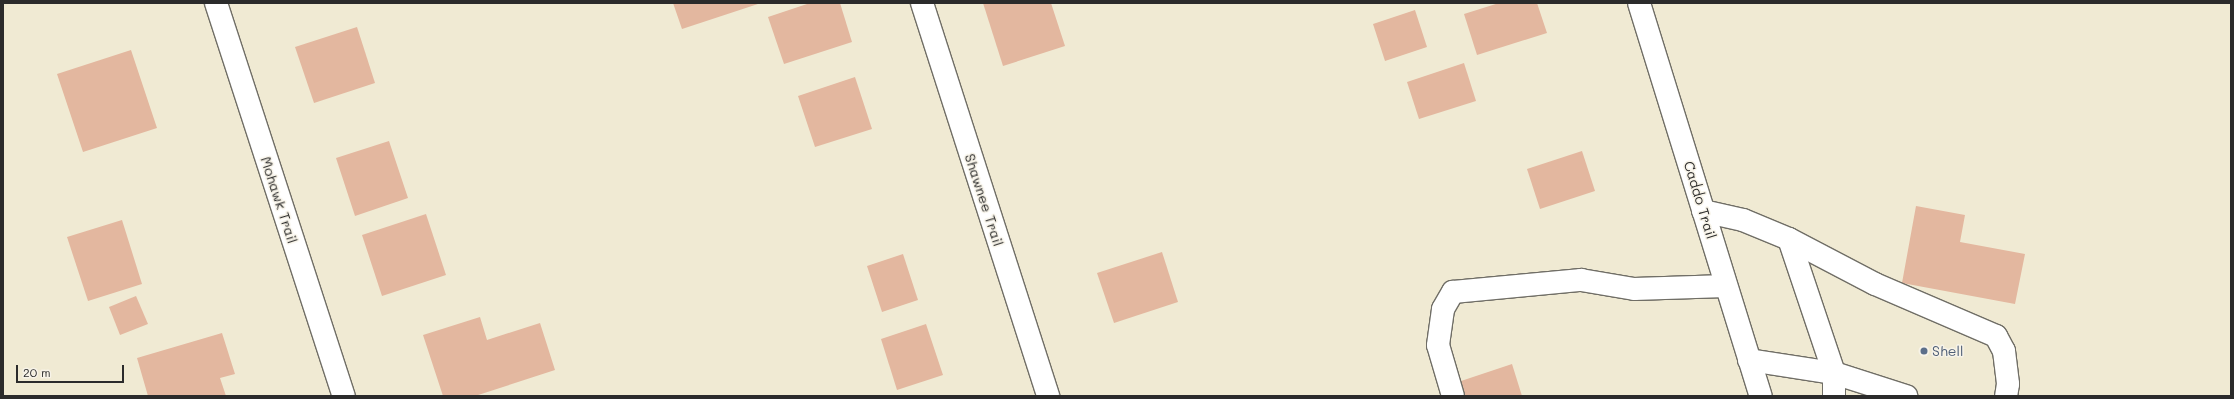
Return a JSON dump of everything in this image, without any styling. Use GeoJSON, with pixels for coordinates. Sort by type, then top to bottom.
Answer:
{"type":"FeatureCollection","features":[{"type":"Feature","properties":{"kind":"street","name":"Mohawk Trail"},"geometry":{"type":"LineString","coordinates":[[216,3],[344,396]]}},
{"type":"Feature","properties":{"kind":"street","name":"Shawnee Trail"},"geometry":{"type":"LineString","coordinates":[[922,3],[1048,396]]}},
{"type":"Feature","properties":{"kind":"street","name":"Caddo Trail"},"geometry":{"type":"LineString","coordinates":[[1639,3],[1760,396]]}},
{"type":"Feature","properties":{"kind":"street"},"geometry":{"type":"LineString","coordinates":[[1703,210],[1743,220],[1789,239],[1875,284],[1996,336],[2004,351],[2008,384],[2006,396]]}},
{"type":"Feature","properties":{"kind":"street"},"geometry":{"type":"LineString","coordinates":[[1789,239],[1834,373],[1834,396]]}},
{"type":"Feature","properties":{"kind":"street"},"geometry":{"type":"LineString","coordinates":[[1453,396],[1438,345],[1443,309],[1453,292],[1581,280],[1634,289],[1726,286]]}},
{"type":"Feature","properties":{"kind":"street"},"geometry":{"type":"LineString","coordinates":[[1749,360],[1834,373],[1906,396]]}},
{"type":"Feature","properties":{"kind":"building"},"geometry":{"type":"Polygon","coordinates":[[[673,3],[761,3],[682,29],[673,3]]]}},
{"type":"Feature","properties":{"kind":"building"},"geometry":{"type":"Polygon","coordinates":[[[810,3],[840,3],[852,42],[784,64],[768,17],[810,3]]]}},
{"type":"Feature","properties":{"kind":"building"},"geometry":{"type":"Polygon","coordinates":[[[983,3],[1051,3],[1065,46],[1003,66],[983,3]]]}},
{"type":"Feature","properties":{"kind":"building"},"geometry":{"type":"Polygon","coordinates":[[[1499,3],[1537,3],[1547,33],[1477,55],[1464,14],[1499,3]]]}},
{"type":"Feature","properties":{"kind":"building"},"geometry":{"type":"Polygon","coordinates":[[[1415,10],[1427,47],[1385,61],[1373,24],[1415,10]]]}},
{"type":"Feature","properties":{"kind":"building"},"geometry":{"type":"Polygon","coordinates":[[[357,27],[375,83],[314,103],[295,47],[357,27]]]}},
{"type":"Feature","properties":{"kind":"building"},"geometry":{"type":"Polygon","coordinates":[[[131,50],[157,128],[83,152],[57,74],[131,50]]]}},
{"type":"Feature","properties":{"kind":"building"},"geometry":{"type":"Polygon","coordinates":[[[1464,63],[1476,101],[1419,119],[1407,82],[1464,63]]]}},
{"type":"Feature","properties":{"kind":"building"},"geometry":{"type":"Polygon","coordinates":[[[855,77],[872,129],[815,147],[798,96],[855,77]]]}},
{"type":"Feature","properties":{"kind":"building"},"geometry":{"type":"Polygon","coordinates":[[[389,141],[408,198],[355,216],[336,158],[389,141]]]}},
{"type":"Feature","properties":{"kind":"building"},"geometry":{"type":"Polygon","coordinates":[[[1582,151],[1595,191],[1540,209],[1527,169],[1582,151]]]}},
{"type":"Feature","properties":{"kind":"building"},"geometry":{"type":"Polygon","coordinates":[[[1916,206],[1965,215],[1960,242],[2025,254],[2015,304],[1902,283],[1916,206]]]}},
{"type":"Feature","properties":{"kind":"building"},"geometry":{"type":"Polygon","coordinates":[[[426,214],[446,275],[382,296],[362,235],[426,214]]]}},
{"type":"Feature","properties":{"kind":"building"},"geometry":{"type":"Polygon","coordinates":[[[122,220],[142,284],[88,301],[67,237],[122,220]]]}},
{"type":"Feature","properties":{"kind":"building"},"geometry":{"type":"Polygon","coordinates":[[[1162,252],[1178,302],[1114,323],[1097,273],[1162,252]]]}},
{"type":"Feature","properties":{"kind":"building"},"geometry":{"type":"Polygon","coordinates":[[[903,254],[918,300],[882,312],[867,266],[903,254]]]}},
{"type":"Feature","properties":{"kind":"building"},"geometry":{"type":"Polygon","coordinates":[[[136,296],[148,324],[120,335],[109,307],[136,296]]]}},
{"type":"Feature","properties":{"kind":"building"},"geometry":{"type":"Polygon","coordinates":[[[480,317],[487,340],[540,323],[555,370],[475,396],[443,396],[423,335],[480,317]]]}},
{"type":"Feature","properties":{"kind":"building"},"geometry":{"type":"Polygon","coordinates":[[[926,324],[943,375],[897,390],[881,339],[926,324]]]}},
{"type":"Feature","properties":{"kind":"building"},"geometry":{"type":"Polygon","coordinates":[[[222,333],[235,374],[220,378],[226,396],[148,396],[137,358],[222,333]]]}},
{"type":"Feature","properties":{"kind":"building"},"geometry":{"type":"Polygon","coordinates":[[[1512,364],[1522,396],[1463,396],[1458,382],[1512,364]]]}},
{"type":"Feature","properties":{"kind":"place","name":"Shell"},"geometry":{"type":"Point","coordinates":[1924,351]}}]}
